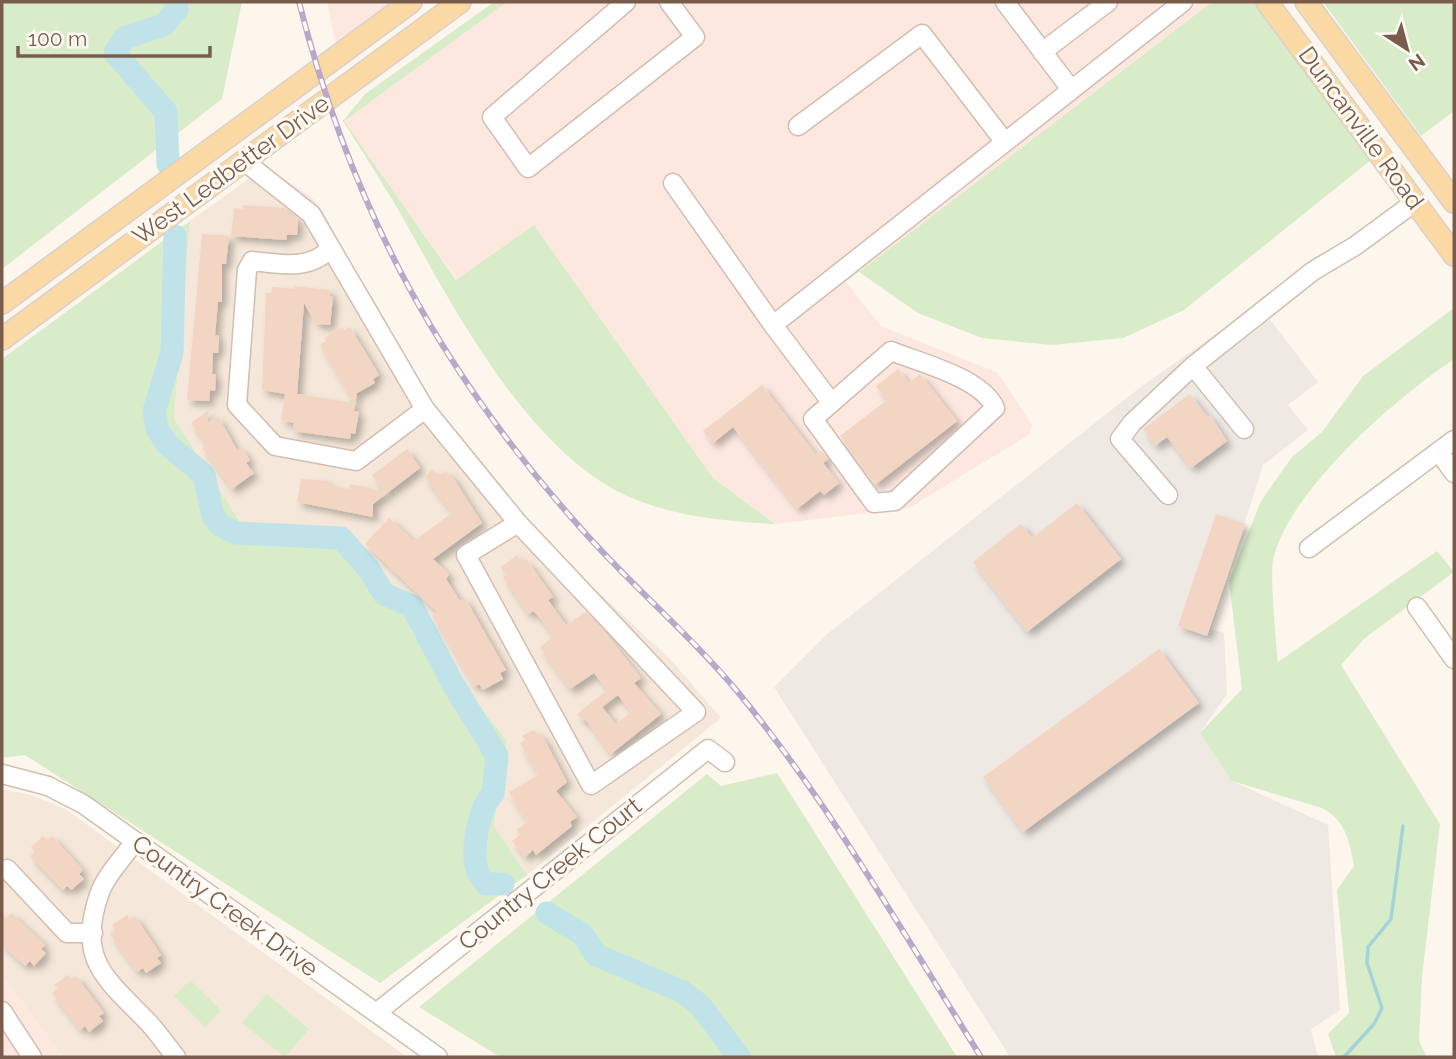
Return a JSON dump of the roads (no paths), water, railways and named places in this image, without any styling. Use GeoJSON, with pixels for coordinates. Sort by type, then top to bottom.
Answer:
{"type":"FeatureCollection","features":[{"type":"Feature","properties":{"kind":"main road","name":"West Ledbetter Drive"},"geometry":{"type":"LineString","coordinates":[[2,303],[411,2]]}},
{"type":"Feature","properties":{"kind":"main road","name":"West Ledbetter Drive"},"geometry":{"type":"LineString","coordinates":[[2,339],[460,2]]}},
{"type":"Feature","properties":{"kind":"main road","name":"Duncanville Road"},"geometry":{"type":"LineString","coordinates":[[1267,2],[1454,255]]}},
{"type":"Feature","properties":{"kind":"main road","name":"Duncanville Road"},"geometry":{"type":"LineString","coordinates":[[1306,2],[1454,202]]}},
{"type":"Feature","properties":{"kind":"main road"},"geometry":{"type":"LineString","coordinates":[[226,137],[244,161]]}},
{"type":"Feature","properties":{"kind":"main road"},"geometry":{"type":"LineString","coordinates":[[1415,202],[1440,183]]}},
{"type":"Feature","properties":{"kind":"street"},"geometry":{"type":"LineString","coordinates":[[626,2],[492,117],[528,168],[695,37],[669,2]]}},
{"type":"Feature","properties":{"kind":"street"},"geometry":{"type":"LineString","coordinates":[[1004,2],[1070,88]]}},
{"type":"Feature","properties":{"kind":"street"},"geometry":{"type":"LineString","coordinates":[[1042,52],[1108,2]]}},
{"type":"Feature","properties":{"kind":"street"},"geometry":{"type":"LineString","coordinates":[[773,325],[1070,88],[1183,2]]}},
{"type":"Feature","properties":{"kind":"street"},"geometry":{"type":"LineString","coordinates":[[798,126],[922,34],[1004,141]]}},
{"type":"Feature","properties":{"kind":"street"},"geometry":{"type":"LineString","coordinates":[[244,161],[311,214],[425,409],[518,523],[696,712],[592,785],[466,555],[518,523]]}},
{"type":"Feature","properties":{"kind":"street"},"geometry":{"type":"LineString","coordinates":[[673,183],[831,402]]}},
{"type":"Feature","properties":{"kind":"street"},"geometry":{"type":"LineString","coordinates":[[1168,495],[1121,439],[1132,423],[1193,366],[1313,271],[1355,246],[1415,202]]}},
{"type":"Feature","properties":{"kind":"street"},"geometry":{"type":"LineString","coordinates":[[331,248],[320,260],[304,264],[252,261],[247,270],[237,405],[275,446],[356,461],[425,409]]}},
{"type":"Feature","properties":{"kind":"street"},"geometry":{"type":"LineString","coordinates":[[891,351],[961,378],[990,397],[995,408],[895,501],[874,503],[813,419],[831,402],[891,351]]}},
{"type":"Feature","properties":{"kind":"street"},"geometry":{"type":"LineString","coordinates":[[1193,366],[1244,429]]}},
{"type":"Feature","properties":{"kind":"street"},"geometry":{"type":"LineString","coordinates":[[1309,548],[1454,440]]}},
{"type":"Feature","properties":{"kind":"street"},"geometry":{"type":"LineString","coordinates":[[1438,452],[1454,473]]}},
{"type":"Feature","properties":{"kind":"street"},"geometry":{"type":"LineString","coordinates":[[1417,607],[1454,659]]}},
{"type":"Feature","properties":{"kind":"street","name":"Country Creek Court"},"geometry":{"type":"LineString","coordinates":[[376,1013],[708,749],[725,762]]}},
{"type":"Feature","properties":{"kind":"street","name":"Country Creek Drive"},"geometry":{"type":"LineString","coordinates":[[2,774],[48,786],[72,798],[438,1057]]}},
{"type":"Feature","properties":{"kind":"street"},"geometry":{"type":"LineString","coordinates":[[135,841],[99,893],[92,951],[98,970],[176,1057]]}},
{"type":"Feature","properties":{"kind":"street"},"geometry":{"type":"LineString","coordinates":[[7,869],[67,933],[93,933]]}},
{"type":"Feature","properties":{"kind":"street"},"geometry":{"type":"LineString","coordinates":[[2,1012],[32,1057]]}},
{"type":"Feature","properties":{"kind":"waterway"},"geometry":{"type":"LineString","coordinates":[[168,164],[166,112],[115,53],[124,38],[164,25],[177,9],[176,2]]}},
{"type":"Feature","properties":{"kind":"waterway"},"geometry":{"type":"LineString","coordinates":[[175,236],[172,353],[154,411],[157,429],[167,444],[204,475],[213,516],[220,525],[236,533],[341,538],[368,568],[384,594],[412,606],[453,684],[497,756],[493,794],[480,818],[475,861],[478,873],[486,884],[503,884]]}},
{"type":"Feature","properties":{"kind":"waterway"},"geometry":{"type":"LineString","coordinates":[[1344,1057],[1374,1024],[1382,1008],[1367,963],[1368,947],[1391,919],[1403,826]]}},
{"type":"Feature","properties":{"kind":"waterway"},"geometry":{"type":"LineString","coordinates":[[547,913],[582,934],[596,955],[681,991],[700,1005],[739,1057]]}},
{"type":"Feature","properties":{"kind":"railway"},"geometry":{"type":"LineString","coordinates":[[299,2],[320,77],[373,216],[442,344],[483,406],[528,466],[597,546],[699,648],[771,734],[865,870],[981,1057]]}}]}
